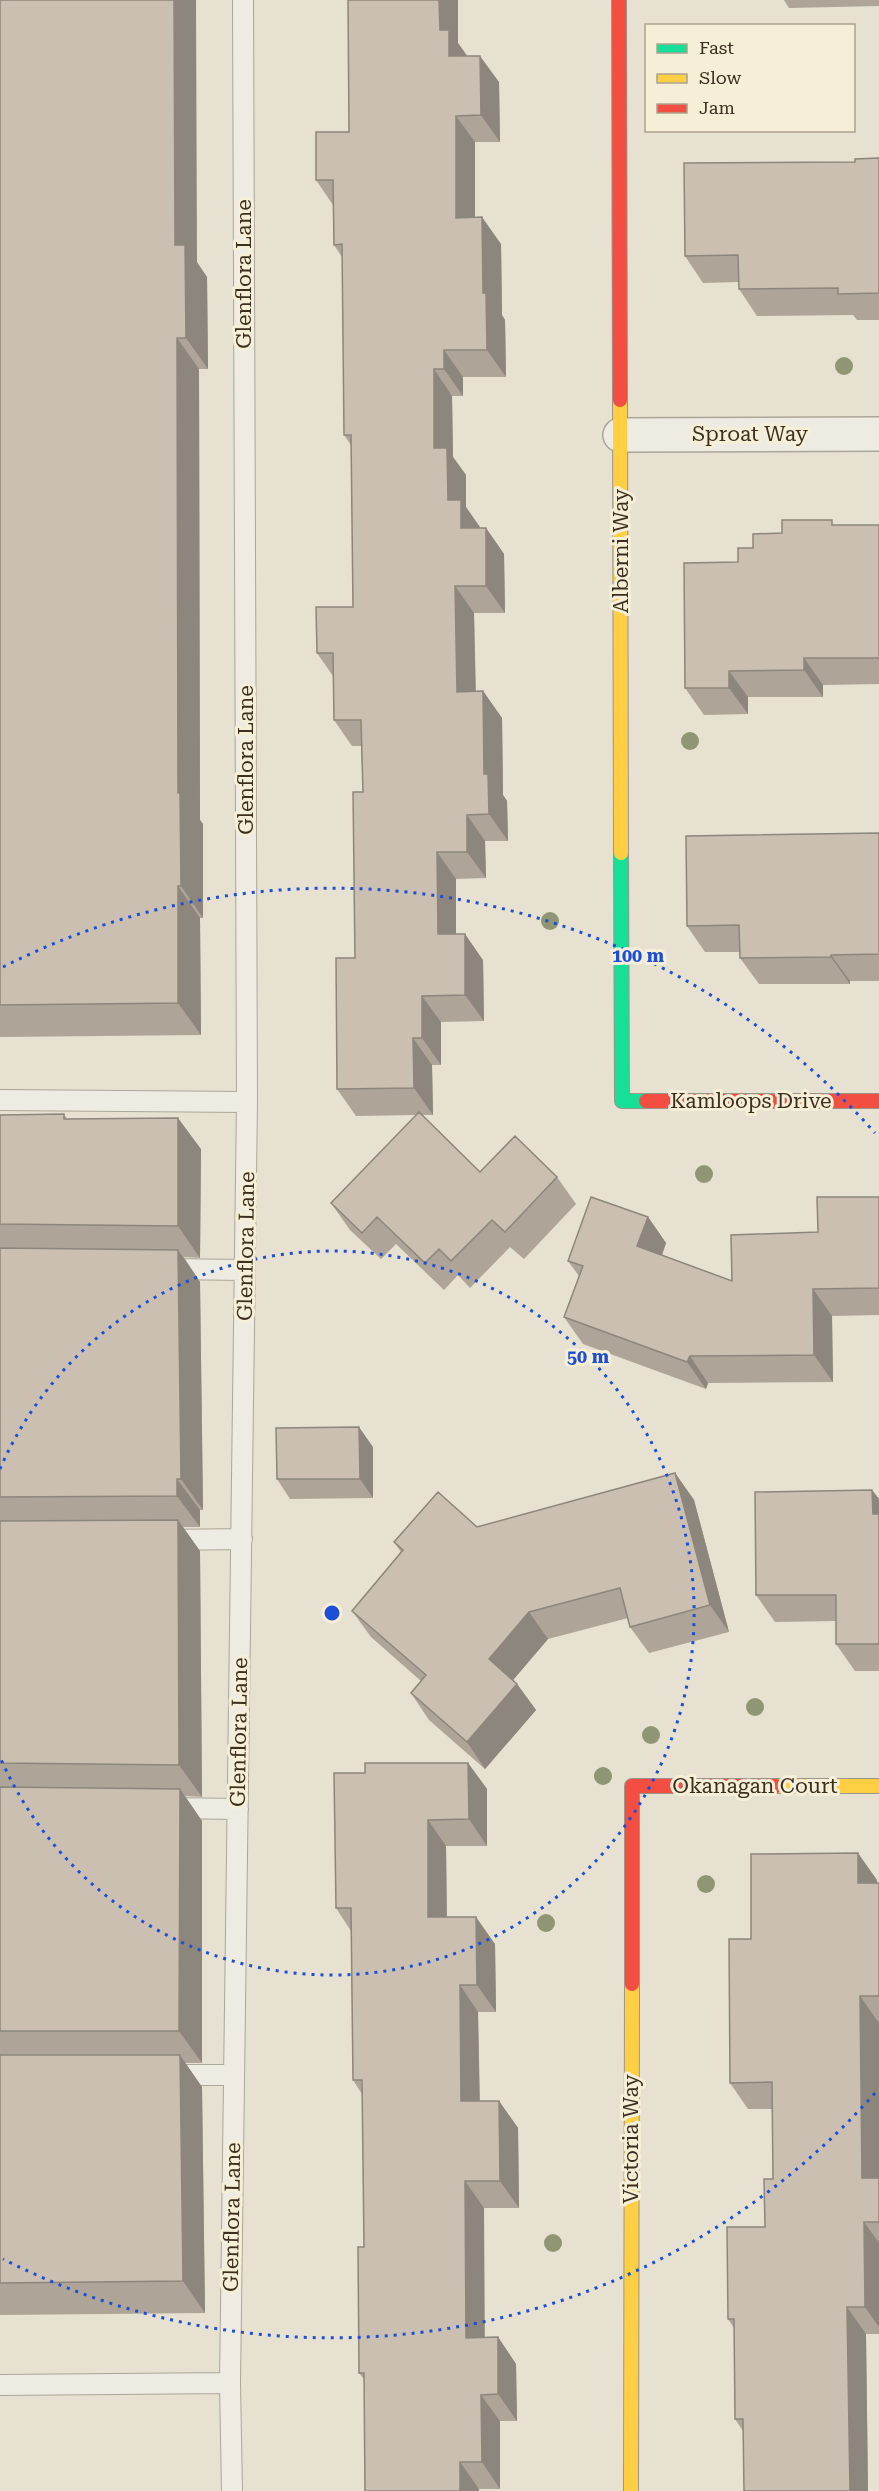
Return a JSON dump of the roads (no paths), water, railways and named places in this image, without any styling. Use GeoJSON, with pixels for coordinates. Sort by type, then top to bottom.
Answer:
{"type":"FeatureCollection","features":[{"type":"Feature","properties":{"kind":"street","name":"Alberni Way"},"geometry":{"type":"LineString","coordinates":[[619,0],[622,1101]]}},
{"type":"Feature","properties":{"kind":"street","name":"Sproat Way"},"geometry":{"type":"LineString","coordinates":[[620,435],[879,434]]}},
{"type":"Feature","properties":{"kind":"street","name":"Kamloops Drive"},"geometry":{"type":"LineString","coordinates":[[622,1101],[879,1101]]}},
{"type":"Feature","properties":{"kind":"street","name":"Okanagan Court"},"geometry":{"type":"LineString","coordinates":[[632,1786],[879,1786]]}},
{"type":"Feature","properties":{"kind":"street","name":"Victoria Way"},"geometry":{"type":"LineString","coordinates":[[631,2491],[632,1786]]}},
{"type":"Feature","properties":{"kind":"lane","name":"Glenflora Lane"},"geometry":{"type":"LineString","coordinates":[[232,2491],[230,2383],[248,1102],[243,0]]}},
{"type":"Feature","properties":{"kind":"lane"},"geometry":{"type":"LineString","coordinates":[[0,1100],[248,1102]]}},
{"type":"Feature","properties":{"kind":"lane"},"geometry":{"type":"LineString","coordinates":[[152,1269],[246,1270]]}},
{"type":"Feature","properties":{"kind":"lane"},"geometry":{"type":"LineString","coordinates":[[150,1540],[242,1539]]}},
{"type":"Feature","properties":{"kind":"lane"},"geometry":{"type":"LineString","coordinates":[[155,1808],[238,1809]]}},
{"type":"Feature","properties":{"kind":"lane"},"geometry":{"type":"LineString","coordinates":[[152,2075],[234,2075]]}},
{"type":"Feature","properties":{"kind":"lane"},"geometry":{"type":"LineString","coordinates":[[0,2385],[230,2383]]}}]}
